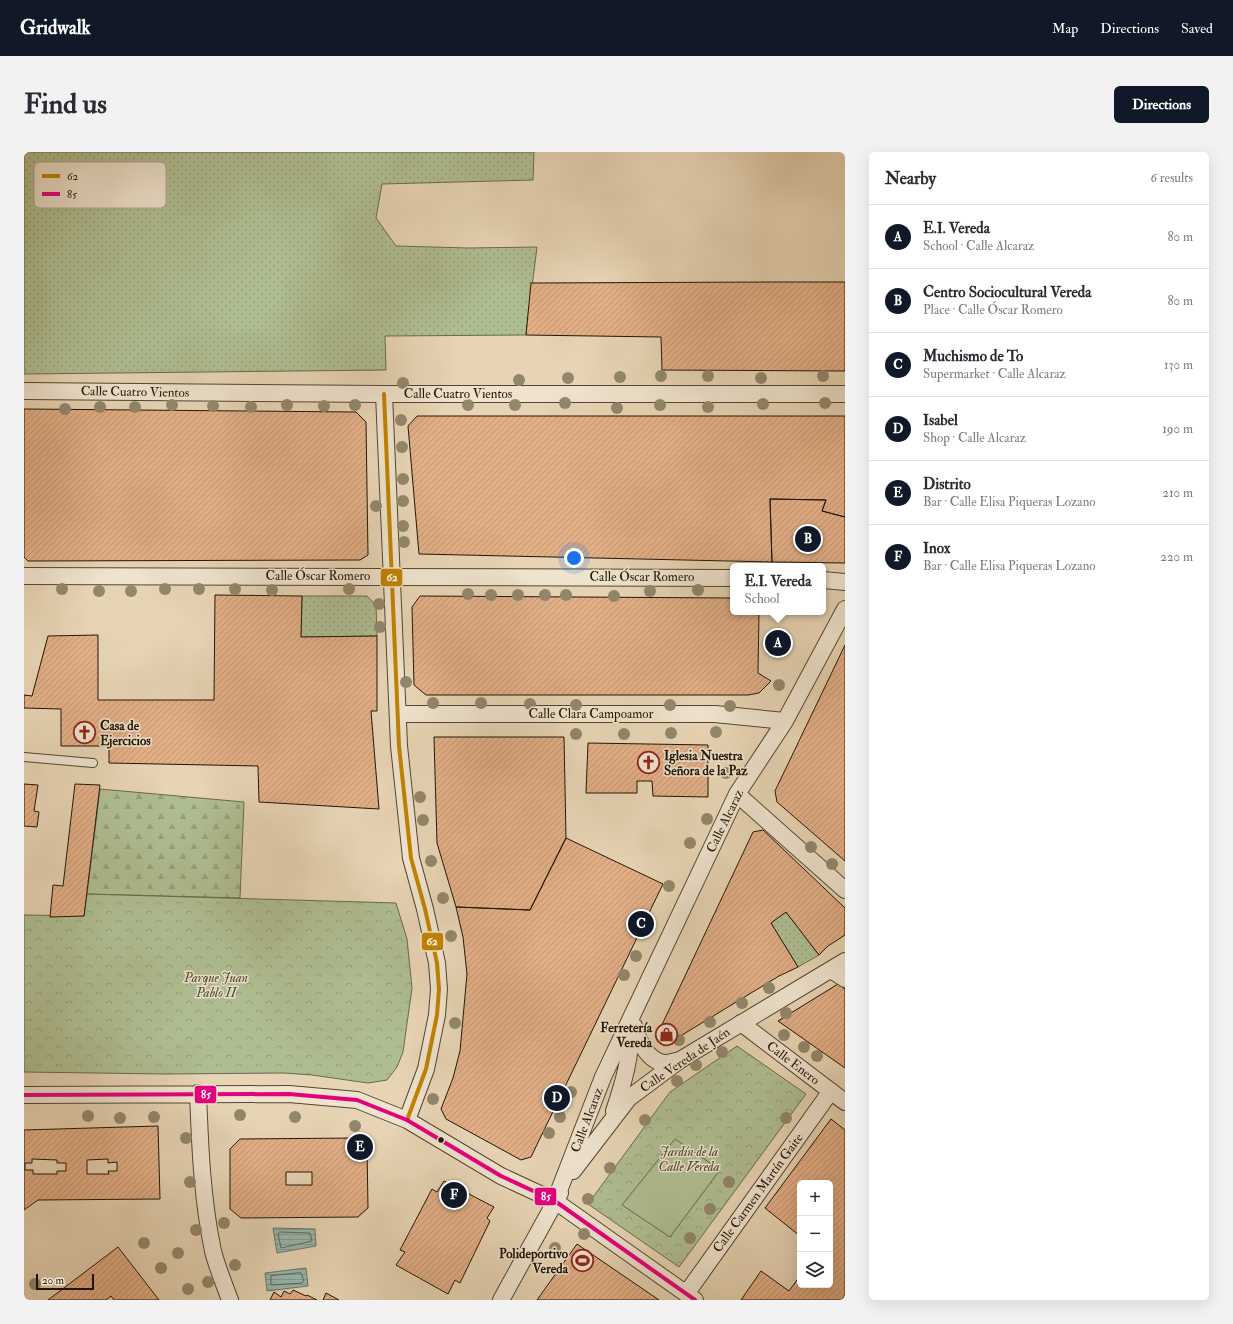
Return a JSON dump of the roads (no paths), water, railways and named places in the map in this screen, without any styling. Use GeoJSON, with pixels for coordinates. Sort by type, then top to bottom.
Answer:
{"type":"FeatureCollection","features":[{"type":"Feature","properties":{"kind":"street","name":"Calle Cuatro Vientos"},"geometry":{"type":"LineString","coordinates":[[24,391],[384,394],[845,394]]}},
{"type":"Feature","properties":{"kind":"street"},"geometry":{"type":"LineString","coordinates":[[384,394],[392,548],[391,577],[398,714],[411,858],[434,948],[439,989],[437,1016],[426,1069],[407,1120]]}},
{"type":"Feature","properties":{"kind":"street","name":"Calle Óscar Romero"},"geometry":{"type":"LineString","coordinates":[[24,576],[730,578]]}},
{"type":"Feature","properties":{"kind":"street"},"geometry":{"type":"LineString","coordinates":[[826,580],[845,582]]}},
{"type":"Feature","properties":{"kind":"street","name":"Calle Alcaraz"},"geometry":{"type":"LineString","coordinates":[[555,1201],[603,1077],[632,1019],[737,794],[784,721],[845,609]]}},
{"type":"Feature","properties":{"kind":"street","name":"Calle Clara Campoamor"},"geometry":{"type":"LineString","coordinates":[[398,714],[716,714],[784,721]]}},
{"type":"Feature","properties":{"kind":"street"},"geometry":{"type":"LineString","coordinates":[[737,794],[845,890]]}},
{"type":"Feature","properties":{"kind":"street","name":"Calle Vereda de Jaén"},"geometry":{"type":"LineString","coordinates":[[501,1300],[555,1201],[576,1166],[629,1098],[680,1060],[845,961]]}},
{"type":"Feature","properties":{"kind":"street"},"geometry":{"type":"LineString","coordinates":[[831,970],[845,979]]}},
{"type":"Feature","properties":{"kind":"street"},"geometry":{"type":"LineString","coordinates":[[632,1019],[638,1040],[648,1055],[663,1063],[680,1060]]}},
{"type":"Feature","properties":{"kind":"street","name":"Calle Alcaraz"},"geometry":{"type":"LineString","coordinates":[[610,1123],[631,1054],[632,1019]]}},
{"type":"Feature","properties":{"kind":"street","name":"Calle Enero"},"geometry":{"type":"LineString","coordinates":[[740,1024],[845,1102]]}},
{"type":"Feature","properties":{"kind":"street","name":"Calle Carmen Martín Gaite"},"geometry":{"type":"LineString","coordinates":[[690,1297],[831,1092]]}},
{"type":"Feature","properties":{"kind":"street"},"geometry":{"type":"LineString","coordinates":[[198,1093],[207,1218],[214,1252],[230,1300]]}},
{"type":"Feature","properties":{"kind":"street"},"geometry":{"type":"LineString","coordinates":[[24,1095],[198,1093],[289,1094],[356,1100],[407,1120],[501,1176],[555,1201],[690,1297]]}},
{"type":"Feature","properties":{"kind":"lane"},"geometry":{"type":"LineString","coordinates":[[24,757],[93,763]]}},
{"type":"Feature","properties":{"kind":"water"},"geometry":{"type":"Polygon","coordinates":[[[273,1228],[315,1229],[316,1246],[277,1253],[273,1228]]]}},
{"type":"Feature","properties":{"kind":"water"},"geometry":{"type":"Polygon","coordinates":[[[306,1268],[308,1286],[267,1291],[265,1273],[306,1268]]]}},
{"type":"Feature","properties":{"kind":"place","name":"Centro Sociocultural Vereda"},"geometry":{"type":"Point","coordinates":[808,539]}},
{"type":"Feature","properties":{"kind":"place","name":"E.I. Vereda"},"geometry":{"type":"Point","coordinates":[778,643]}},
{"type":"Feature","properties":{"kind":"place","name":"Casa de Ejercicios"},"geometry":{"type":"Point","coordinates":[85,733]}},
{"type":"Feature","properties":{"kind":"place","name":"Iglesia Nuestra Señora de la Paz"},"geometry":{"type":"Point","coordinates":[648,763]}},
{"type":"Feature","properties":{"kind":"place","name":"Muchismo de To"},"geometry":{"type":"Point","coordinates":[641,924]}},
{"type":"Feature","properties":{"kind":"place","name":"Ferretería Vereda"},"geometry":{"type":"Point","coordinates":[667,1035]}},
{"type":"Feature","properties":{"kind":"place","name":"Isabel"},"geometry":{"type":"Point","coordinates":[557,1098]}},
{"type":"Feature","properties":{"kind":"place","name":"Distrito"},"geometry":{"type":"Point","coordinates":[360,1147]}},
{"type":"Feature","properties":{"kind":"place","name":"Inox"},"geometry":{"type":"Point","coordinates":[454,1195]}},
{"type":"Feature","properties":{"kind":"place","name":"Polideportivo Vereda"},"geometry":{"type":"Point","coordinates":[583,1261]}},
{"type":"Feature","properties":{"kind":"park label","name":"Parque Juan Pablo II"},"geometry":{"type":"Point","coordinates":[216,986]}},
{"type":"Feature","properties":{"kind":"park label","name":"Jardín de la Calle Vereda"},"geometry":{"type":"Point","coordinates":[689,1160]}}]}
